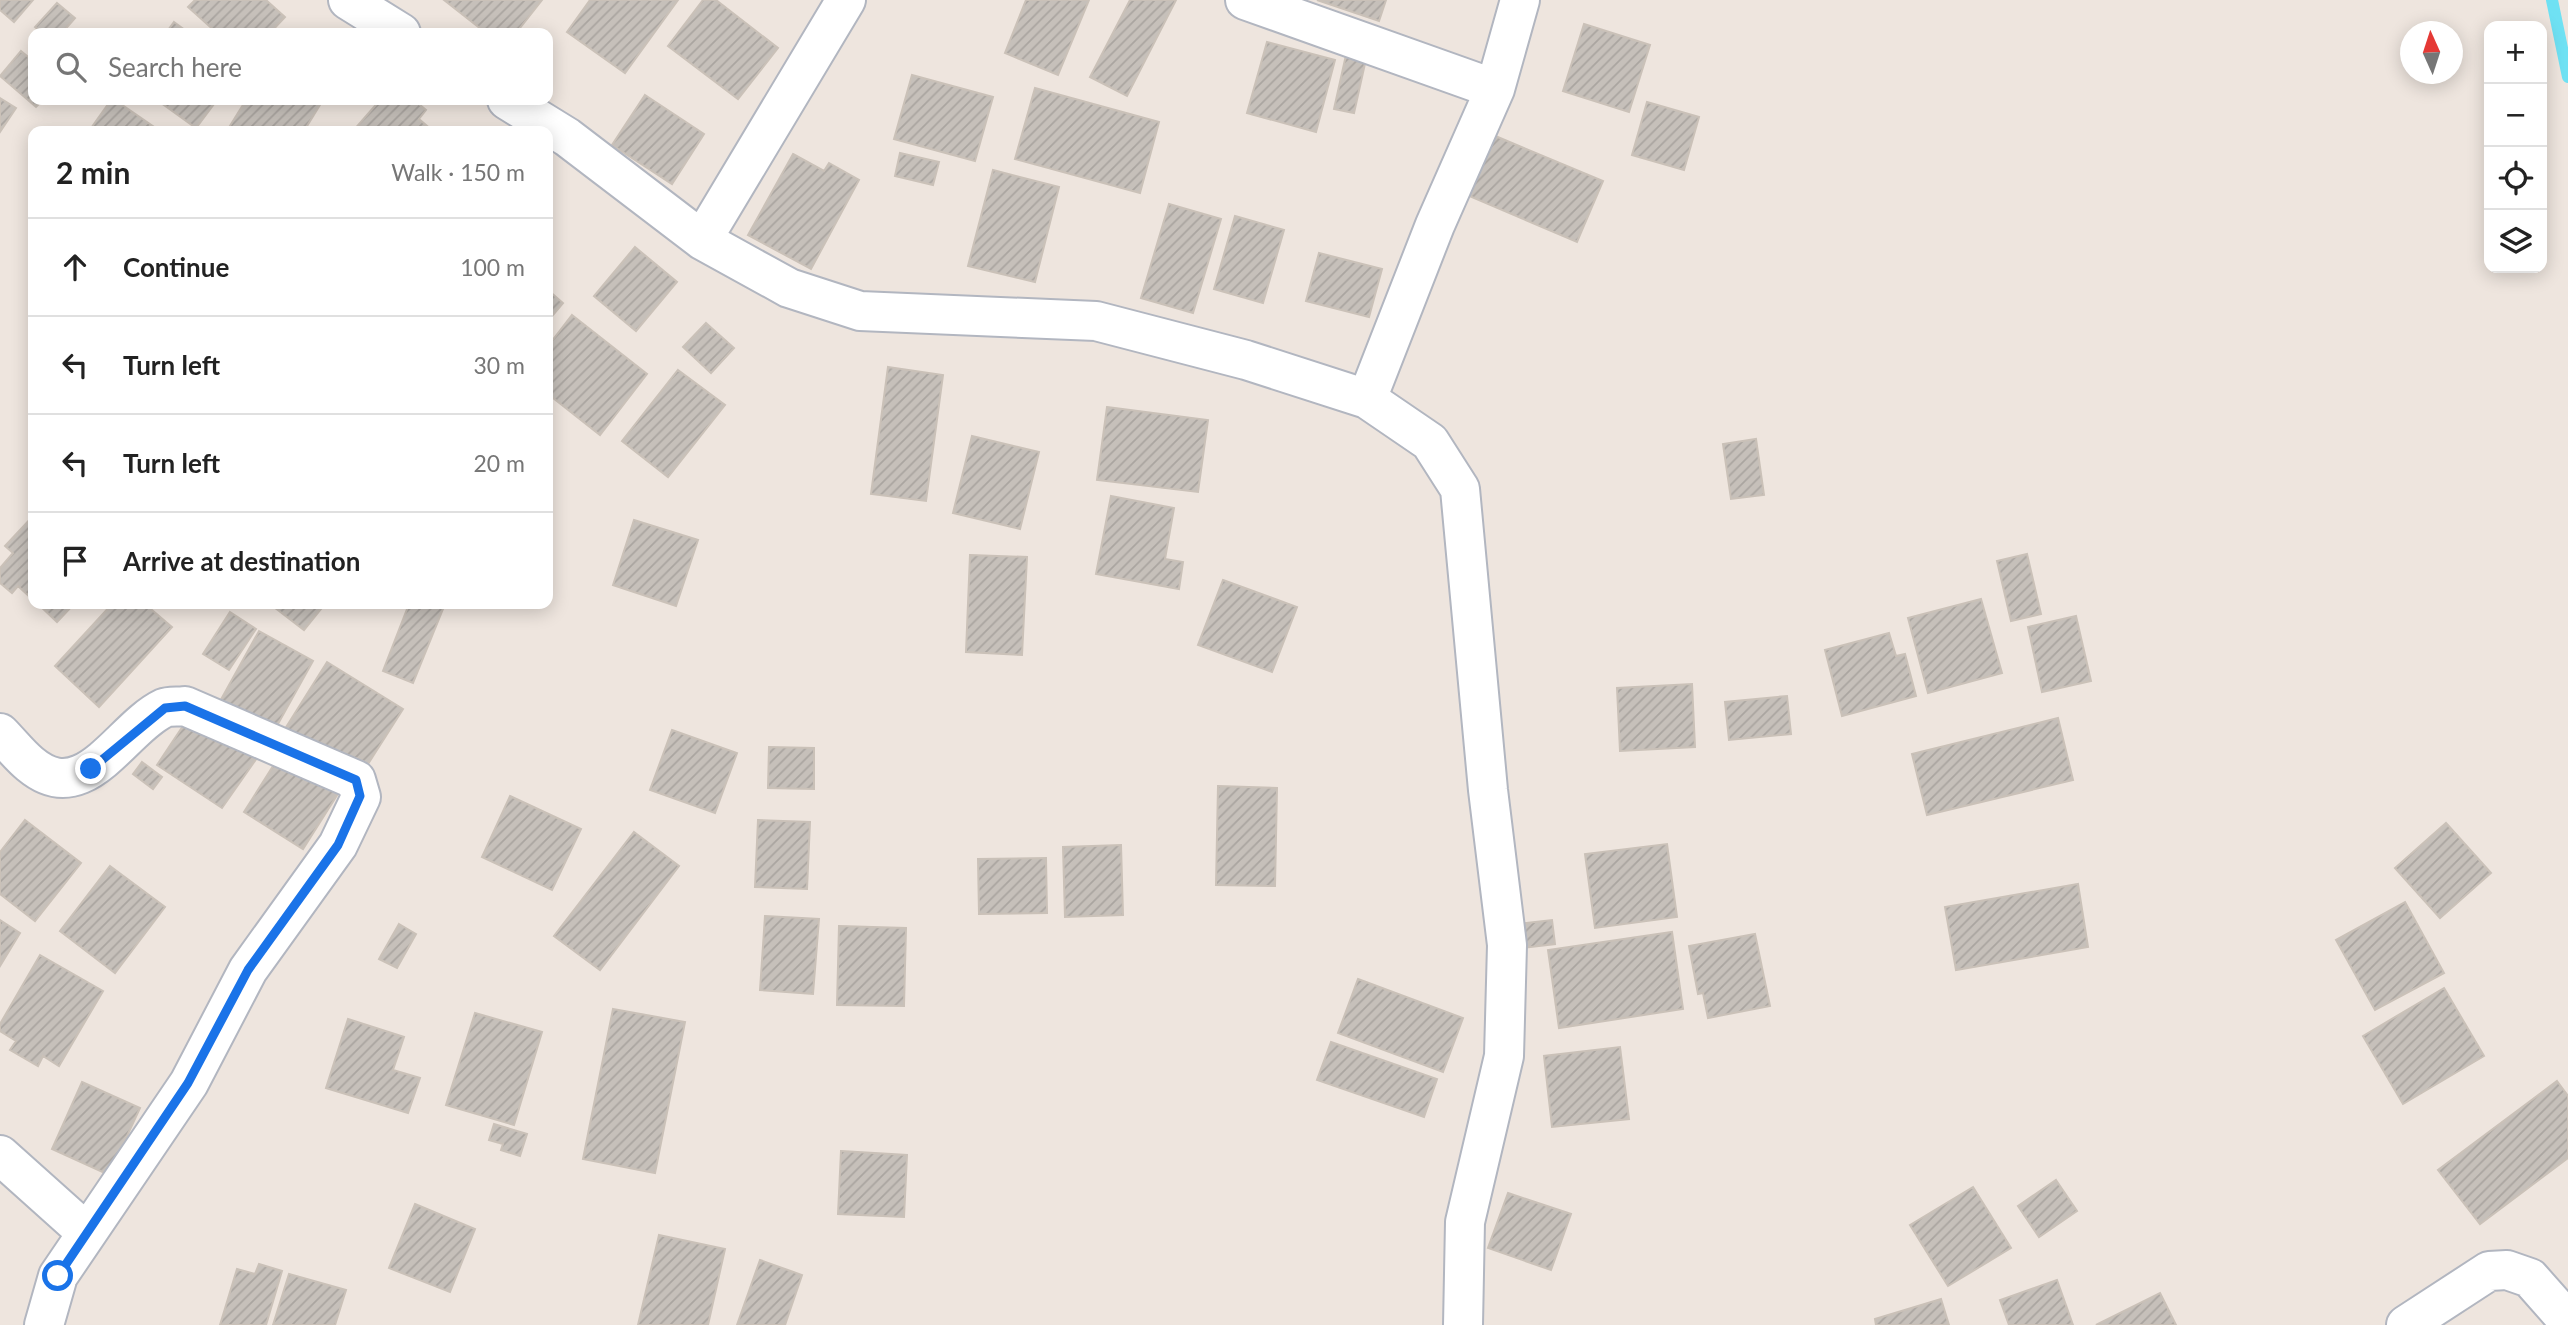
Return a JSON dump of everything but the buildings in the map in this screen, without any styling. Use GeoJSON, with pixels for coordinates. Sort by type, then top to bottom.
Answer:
{"type":"FeatureCollection","features":[{"type":"Feature","properties":{"kind":"street"},"geometry":{"type":"LineString","coordinates":[[702,240],[846,0]]}},
{"type":"Feature","properties":{"kind":"street"},"geometry":{"type":"LineString","coordinates":[[1245,0],[1495,89]]}},
{"type":"Feature","properties":{"kind":"street"},"geometry":{"type":"LineString","coordinates":[[1367,399],[1435,225],[1495,89],[1520,0]]}},
{"type":"Feature","properties":{"kind":"street"},"geometry":{"type":"LineString","coordinates":[[356,2],[394,28]]}},
{"type":"Feature","properties":{"kind":"street"},"geometry":{"type":"LineString","coordinates":[[515,105],[549,126]]}},
{"type":"Feature","properties":{"kind":"street"},"geometry":{"type":"LineString","coordinates":[[553,128],[702,240],[789,288],[860,311],[1096,321],[1246,360],[1367,399],[1430,442],[1460,489],[1488,790],[1507,945],[1504,1056],[1465,1222],[1463,1325]]}},
{"type":"Feature","properties":{"kind":"street"},"geometry":{"type":"LineString","coordinates":[[0,733],[30,765],[55,777],[75,777],[91,769],[165,708],[185,706],[356,780],[360,796],[338,845],[248,970],[188,1083],[58,1276],[44,1325]]}},
{"type":"Feature","properties":{"kind":"street"},"geometry":{"type":"LineString","coordinates":[[0,1155],[86,1232]]}},
{"type":"Feature","properties":{"kind":"street"},"geometry":{"type":"LineString","coordinates":[[2406,1325],[2489,1271],[2507,1270],[2530,1278],[2568,1321]]}},
{"type":"Feature","properties":{"kind":"waterway"},"geometry":{"type":"LineString","coordinates":[[2552,0],[2568,77]]}},
{"type":"Feature","properties":{"kind":"route"},"geometry":{"type":"LineString","coordinates":[[58,1276],[188,1083],[248,970],[338,845],[360,796],[356,780],[246,730],[185,706],[165,708],[131,733],[91,769]]}}]}
